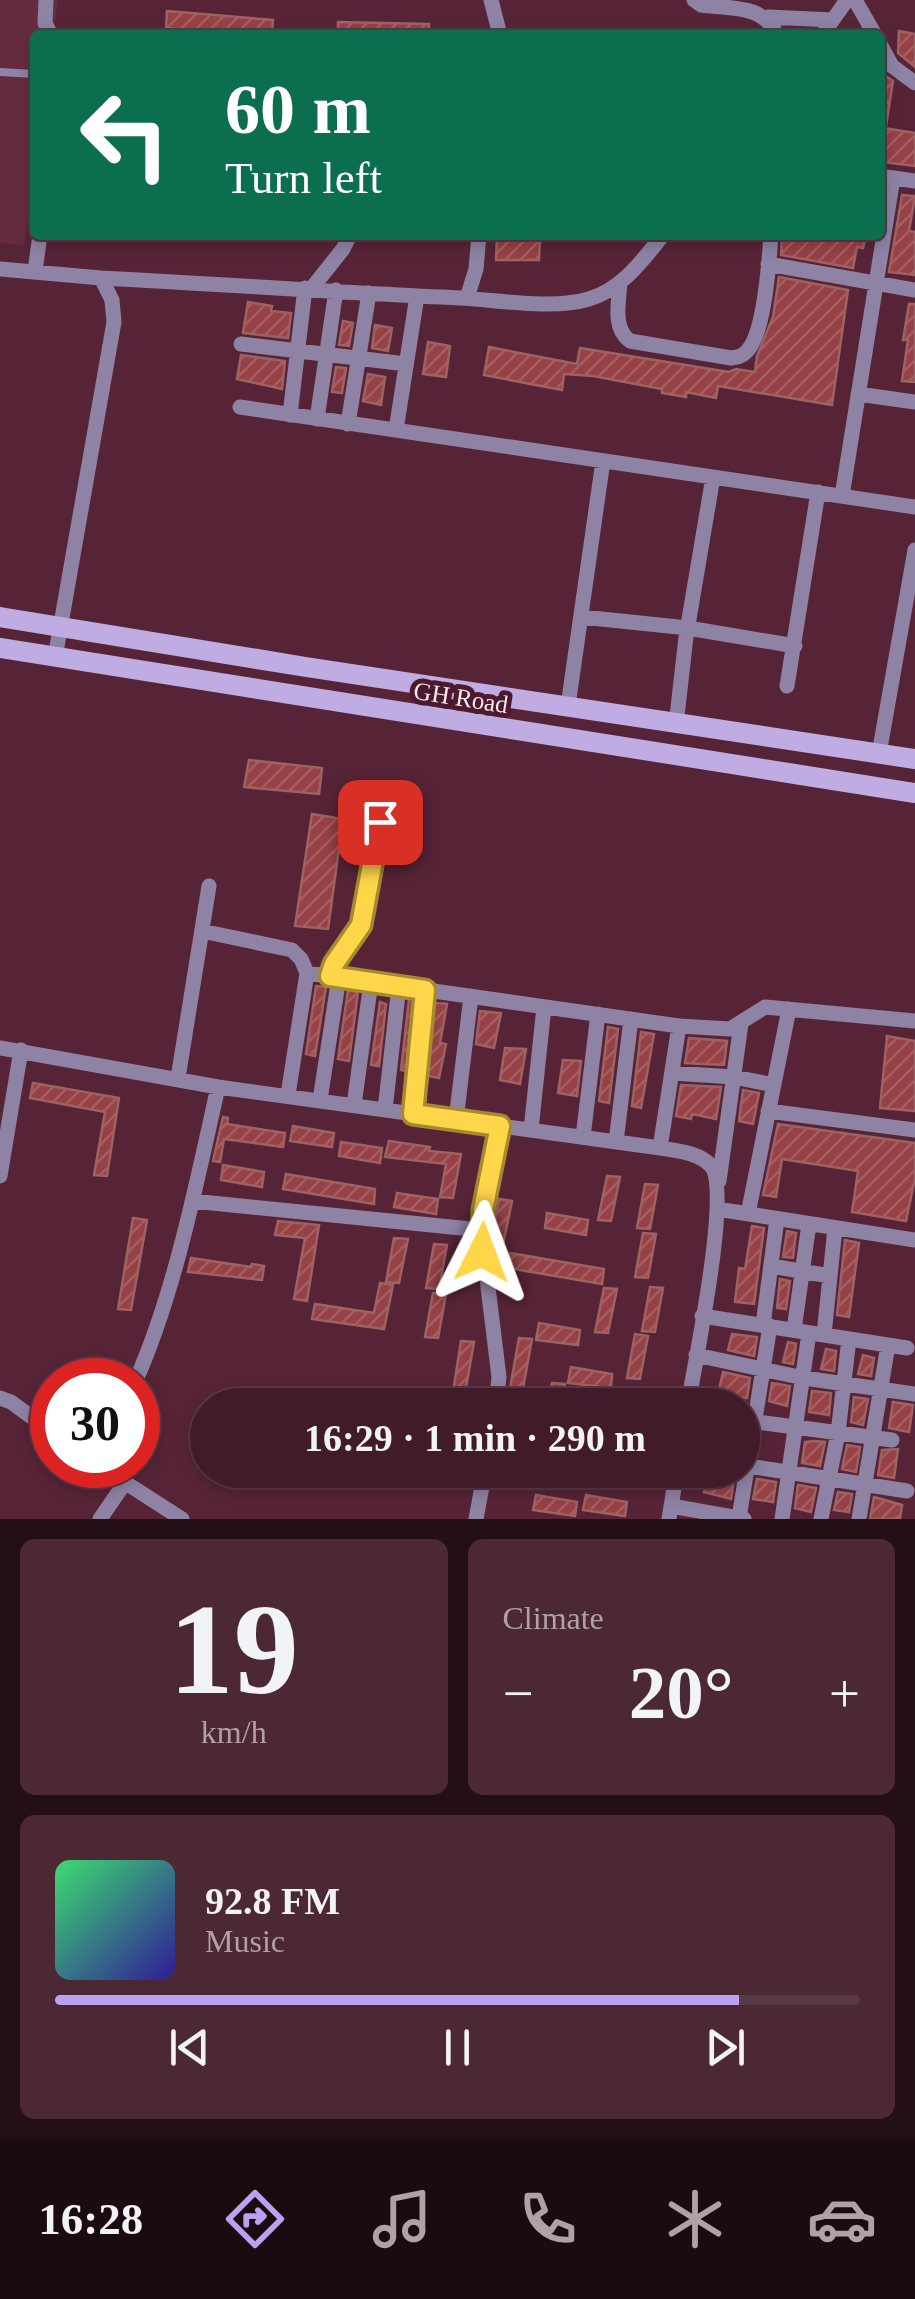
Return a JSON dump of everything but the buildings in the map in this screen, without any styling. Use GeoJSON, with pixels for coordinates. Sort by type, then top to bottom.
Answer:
{"type":"FeatureCollection","features":[{"type":"Feature","properties":{"kind":"main road","name":"GH Road"},"geometry":{"type":"LineString","coordinates":[[0,617],[676,725],[915,759]]}},
{"type":"Feature","properties":{"kind":"main road","name":"GH Road"},"geometry":{"type":"LineString","coordinates":[[0,648],[915,793]]}},
{"type":"Feature","properties":{"kind":"street"},"geometry":{"type":"LineString","coordinates":[[46,0],[48,30]]}},
{"type":"Feature","properties":{"kind":"street"},"geometry":{"type":"LineString","coordinates":[[491,0],[499,30]]}},
{"type":"Feature","properties":{"kind":"street"},"geometry":{"type":"LineString","coordinates":[[694,0],[701,5],[758,12],[768,17],[833,20]]}},
{"type":"Feature","properties":{"kind":"street"},"geometry":{"type":"LineString","coordinates":[[826,30],[847,0]]}},
{"type":"Feature","properties":{"kind":"street"},"geometry":{"type":"LineString","coordinates":[[855,0],[872,30]]}},
{"type":"Feature","properties":{"kind":"street"},"geometry":{"type":"LineString","coordinates":[[768,17],[775,30]]}},
{"type":"Feature","properties":{"kind":"street"},"geometry":{"type":"LineString","coordinates":[[885,53],[892,66],[915,82]]}},
{"type":"Feature","properties":{"kind":"street"},"geometry":{"type":"LineString","coordinates":[[886,177],[915,181]]}},
{"type":"Feature","properties":{"kind":"street"},"geometry":{"type":"LineString","coordinates":[[35,272],[39,240]]}},
{"type":"Feature","properties":{"kind":"street"},"geometry":{"type":"LineString","coordinates":[[290,415],[308,288],[348,240]]}},
{"type":"Feature","properties":{"kind":"street"},"geometry":{"type":"LineString","coordinates":[[467,298],[476,269],[479,240]]}},
{"type":"Feature","properties":{"kind":"street"},"geometry":{"type":"LineString","coordinates":[[0,269],[417,296],[586,300],[620,282],[658,240]]}},
{"type":"Feature","properties":{"kind":"street"},"geometry":{"type":"LineString","coordinates":[[620,282],[618,326],[630,341],[731,358],[742,356],[750,348],[759,318],[770,240]]}},
{"type":"Feature","properties":{"kind":"street"},"geometry":{"type":"LineString","coordinates":[[842,496],[880,240]]}},
{"type":"Feature","properties":{"kind":"street"},"geometry":{"type":"LineString","coordinates":[[768,264],[915,290]]}},
{"type":"Feature","properties":{"kind":"street"},"geometry":{"type":"LineString","coordinates":[[55,658],[114,322],[112,300],[101,278]]}},
{"type":"Feature","properties":{"kind":"street"},"geometry":{"type":"LineString","coordinates":[[317,419],[336,290]]}},
{"type":"Feature","properties":{"kind":"street"},"geometry":{"type":"LineString","coordinates":[[348,424],[369,293]]}},
{"type":"Feature","properties":{"kind":"street"},"geometry":{"type":"LineString","coordinates":[[396,430],[417,296]]}},
{"type":"Feature","properties":{"kind":"street"},"geometry":{"type":"LineString","coordinates":[[240,344],[406,364]]}},
{"type":"Feature","properties":{"kind":"street"},"geometry":{"type":"LineString","coordinates":[[858,394],[915,402]]}},
{"type":"Feature","properties":{"kind":"street"},"geometry":{"type":"LineString","coordinates":[[240,407],[915,506]]}},
{"type":"Feature","properties":{"kind":"street"},"geometry":{"type":"LineString","coordinates":[[568,706],[603,461]]}},
{"type":"Feature","properties":{"kind":"street"},"geometry":{"type":"LineString","coordinates":[[676,725],[713,477]]}},
{"type":"Feature","properties":{"kind":"street"},"geometry":{"type":"LineString","coordinates":[[787,686],[818,492]]}},
{"type":"Feature","properties":{"kind":"street"},"geometry":{"type":"LineString","coordinates":[[879,754],[915,550]]}},
{"type":"Feature","properties":{"kind":"street"},"geometry":{"type":"LineString","coordinates":[[582,617],[688,628],[795,646]]}},
{"type":"Feature","properties":{"kind":"street"},"geometry":{"type":"LineString","coordinates":[[320,1100],[334,964],[361,925],[380,822]]}},
{"type":"Feature","properties":{"kind":"street"},"geometry":{"type":"LineString","coordinates":[[178,1078],[209,886]]}},
{"type":"Feature","properties":{"kind":"street"},"geometry":{"type":"LineString","coordinates":[[202,932],[292,950],[301,958],[307,972],[288,1095]]}},
{"type":"Feature","properties":{"kind":"street"},"geometry":{"type":"LineString","coordinates":[[307,972],[680,1026],[730,1029],[764,1008],[915,1021]]}},
{"type":"Feature","properties":{"kind":"street"},"geometry":{"type":"LineString","coordinates":[[354,1105],[371,982]]}},
{"type":"Feature","properties":{"kind":"street"},"geometry":{"type":"LineString","coordinates":[[385,1110],[398,986]]}},
{"type":"Feature","properties":{"kind":"street"},"geometry":{"type":"LineString","coordinates":[[413,1114],[425,990]]}},
{"type":"Feature","properties":{"kind":"street"},"geometry":{"type":"LineString","coordinates":[[456,1120],[471,996]]}},
{"type":"Feature","properties":{"kind":"street"},"geometry":{"type":"LineString","coordinates":[[531,1130],[544,1006]]}},
{"type":"Feature","properties":{"kind":"street"},"geometry":{"type":"LineString","coordinates":[[748,1214],[788,1010]]}},
{"type":"Feature","properties":{"kind":"street"},"geometry":{"type":"LineString","coordinates":[[583,1138],[598,1014]]}},
{"type":"Feature","properties":{"kind":"street"},"geometry":{"type":"LineString","coordinates":[[616,1142],[631,1019]]}},
{"type":"Feature","properties":{"kind":"street"},"geometry":{"type":"LineString","coordinates":[[691,1388],[741,1024]]}},
{"type":"Feature","properties":{"kind":"street"},"geometry":{"type":"LineString","coordinates":[[660,1148],[680,1026]]}},
{"type":"Feature","properties":{"kind":"street"},"geometry":{"type":"LineString","coordinates":[[0,1048],[218,1087],[688,1153],[711,1166],[719,1181]]}},
{"type":"Feature","properties":{"kind":"street"},"geometry":{"type":"LineString","coordinates":[[0,1176],[21,1050]]}},
{"type":"Feature","properties":{"kind":"street"},"geometry":{"type":"LineString","coordinates":[[672,1073],[734,1077],[774,1085]]}},
{"type":"Feature","properties":{"kind":"street"},"geometry":{"type":"LineString","coordinates":[[144,1358],[192,1201],[218,1087]]}},
{"type":"Feature","properties":{"kind":"street"},"geometry":{"type":"LineString","coordinates":[[768,1111],[915,1130]]}},
{"type":"Feature","properties":{"kind":"street"},"geometry":{"type":"LineString","coordinates":[[498,1388],[481,1230],[500,1126]]}},
{"type":"Feature","properties":{"kind":"street"},"geometry":{"type":"LineString","coordinates":[[192,1201],[481,1230]]}},
{"type":"Feature","properties":{"kind":"street"},"geometry":{"type":"LineString","coordinates":[[718,1209],[915,1240]]}},
{"type":"Feature","properties":{"kind":"street"},"geometry":{"type":"LineString","coordinates":[[758,1388],[764,1370],[777,1219]]}},
{"type":"Feature","properties":{"kind":"street"},"geometry":{"type":"LineString","coordinates":[[782,1519],[809,1333],[802,1272],[809,1224]]}},
{"type":"Feature","properties":{"kind":"street"},"geometry":{"type":"LineString","coordinates":[[809,1333],[830,1276],[835,1228]]}},
{"type":"Feature","properties":{"kind":"street"},"geometry":{"type":"LineString","coordinates":[[771,1266],[830,1276]]}},
{"type":"Feature","properties":{"kind":"street"},"geometry":{"type":"LineString","coordinates":[[702,1316],[907,1348]]}},
{"type":"Feature","properties":{"kind":"street"},"geometry":{"type":"LineString","coordinates":[[821,1519],[838,1434],[849,1339]]}},
{"type":"Feature","properties":{"kind":"street"},"geometry":{"type":"LineString","coordinates":[[859,1519],[888,1345]]}},
{"type":"Feature","properties":{"kind":"street"},"geometry":{"type":"LineString","coordinates":[[696,1355],[804,1378],[915,1394]]}},
{"type":"Feature","properties":{"kind":"street"},"geometry":{"type":"LineString","coordinates":[[0,1398],[30,1416]]}},
{"type":"Feature","properties":{"kind":"street"},"geometry":{"type":"LineString","coordinates":[[760,1422],[892,1440]]}},
{"type":"Feature","properties":{"kind":"street"},"geometry":{"type":"LineString","coordinates":[[760,1468],[907,1490]]}},
{"type":"Feature","properties":{"kind":"street"},"geometry":{"type":"LineString","coordinates":[[100,1519],[121,1488]]}},
{"type":"Feature","properties":{"kind":"street"},"geometry":{"type":"LineString","coordinates":[[131,1488],[182,1519]]}},
{"type":"Feature","properties":{"kind":"street"},"geometry":{"type":"LineString","coordinates":[[476,1519],[482,1488]]}},
{"type":"Feature","properties":{"kind":"street"},"geometry":{"type":"LineString","coordinates":[[670,1512],[742,1519],[744,1488]]}},
{"type":"Feature","properties":{"kind":"lane"},"geometry":{"type":"LineString","coordinates":[[0,72],[30,74]]}},
{"type":"Feature","properties":{"kind":"shaded area"},"geometry":{"type":"Polygon","coordinates":[[[0,0],[58,0],[54,30],[30,30],[30,203],[24,246],[0,242],[0,0]]]}},
{"type":"Feature","properties":{"kind":"route"},"geometry":{"type":"LineString","coordinates":[[380,822],[361,925],[330,976],[425,990],[413,1114],[500,1126],[483,1210],[482,1252]]}}]}
